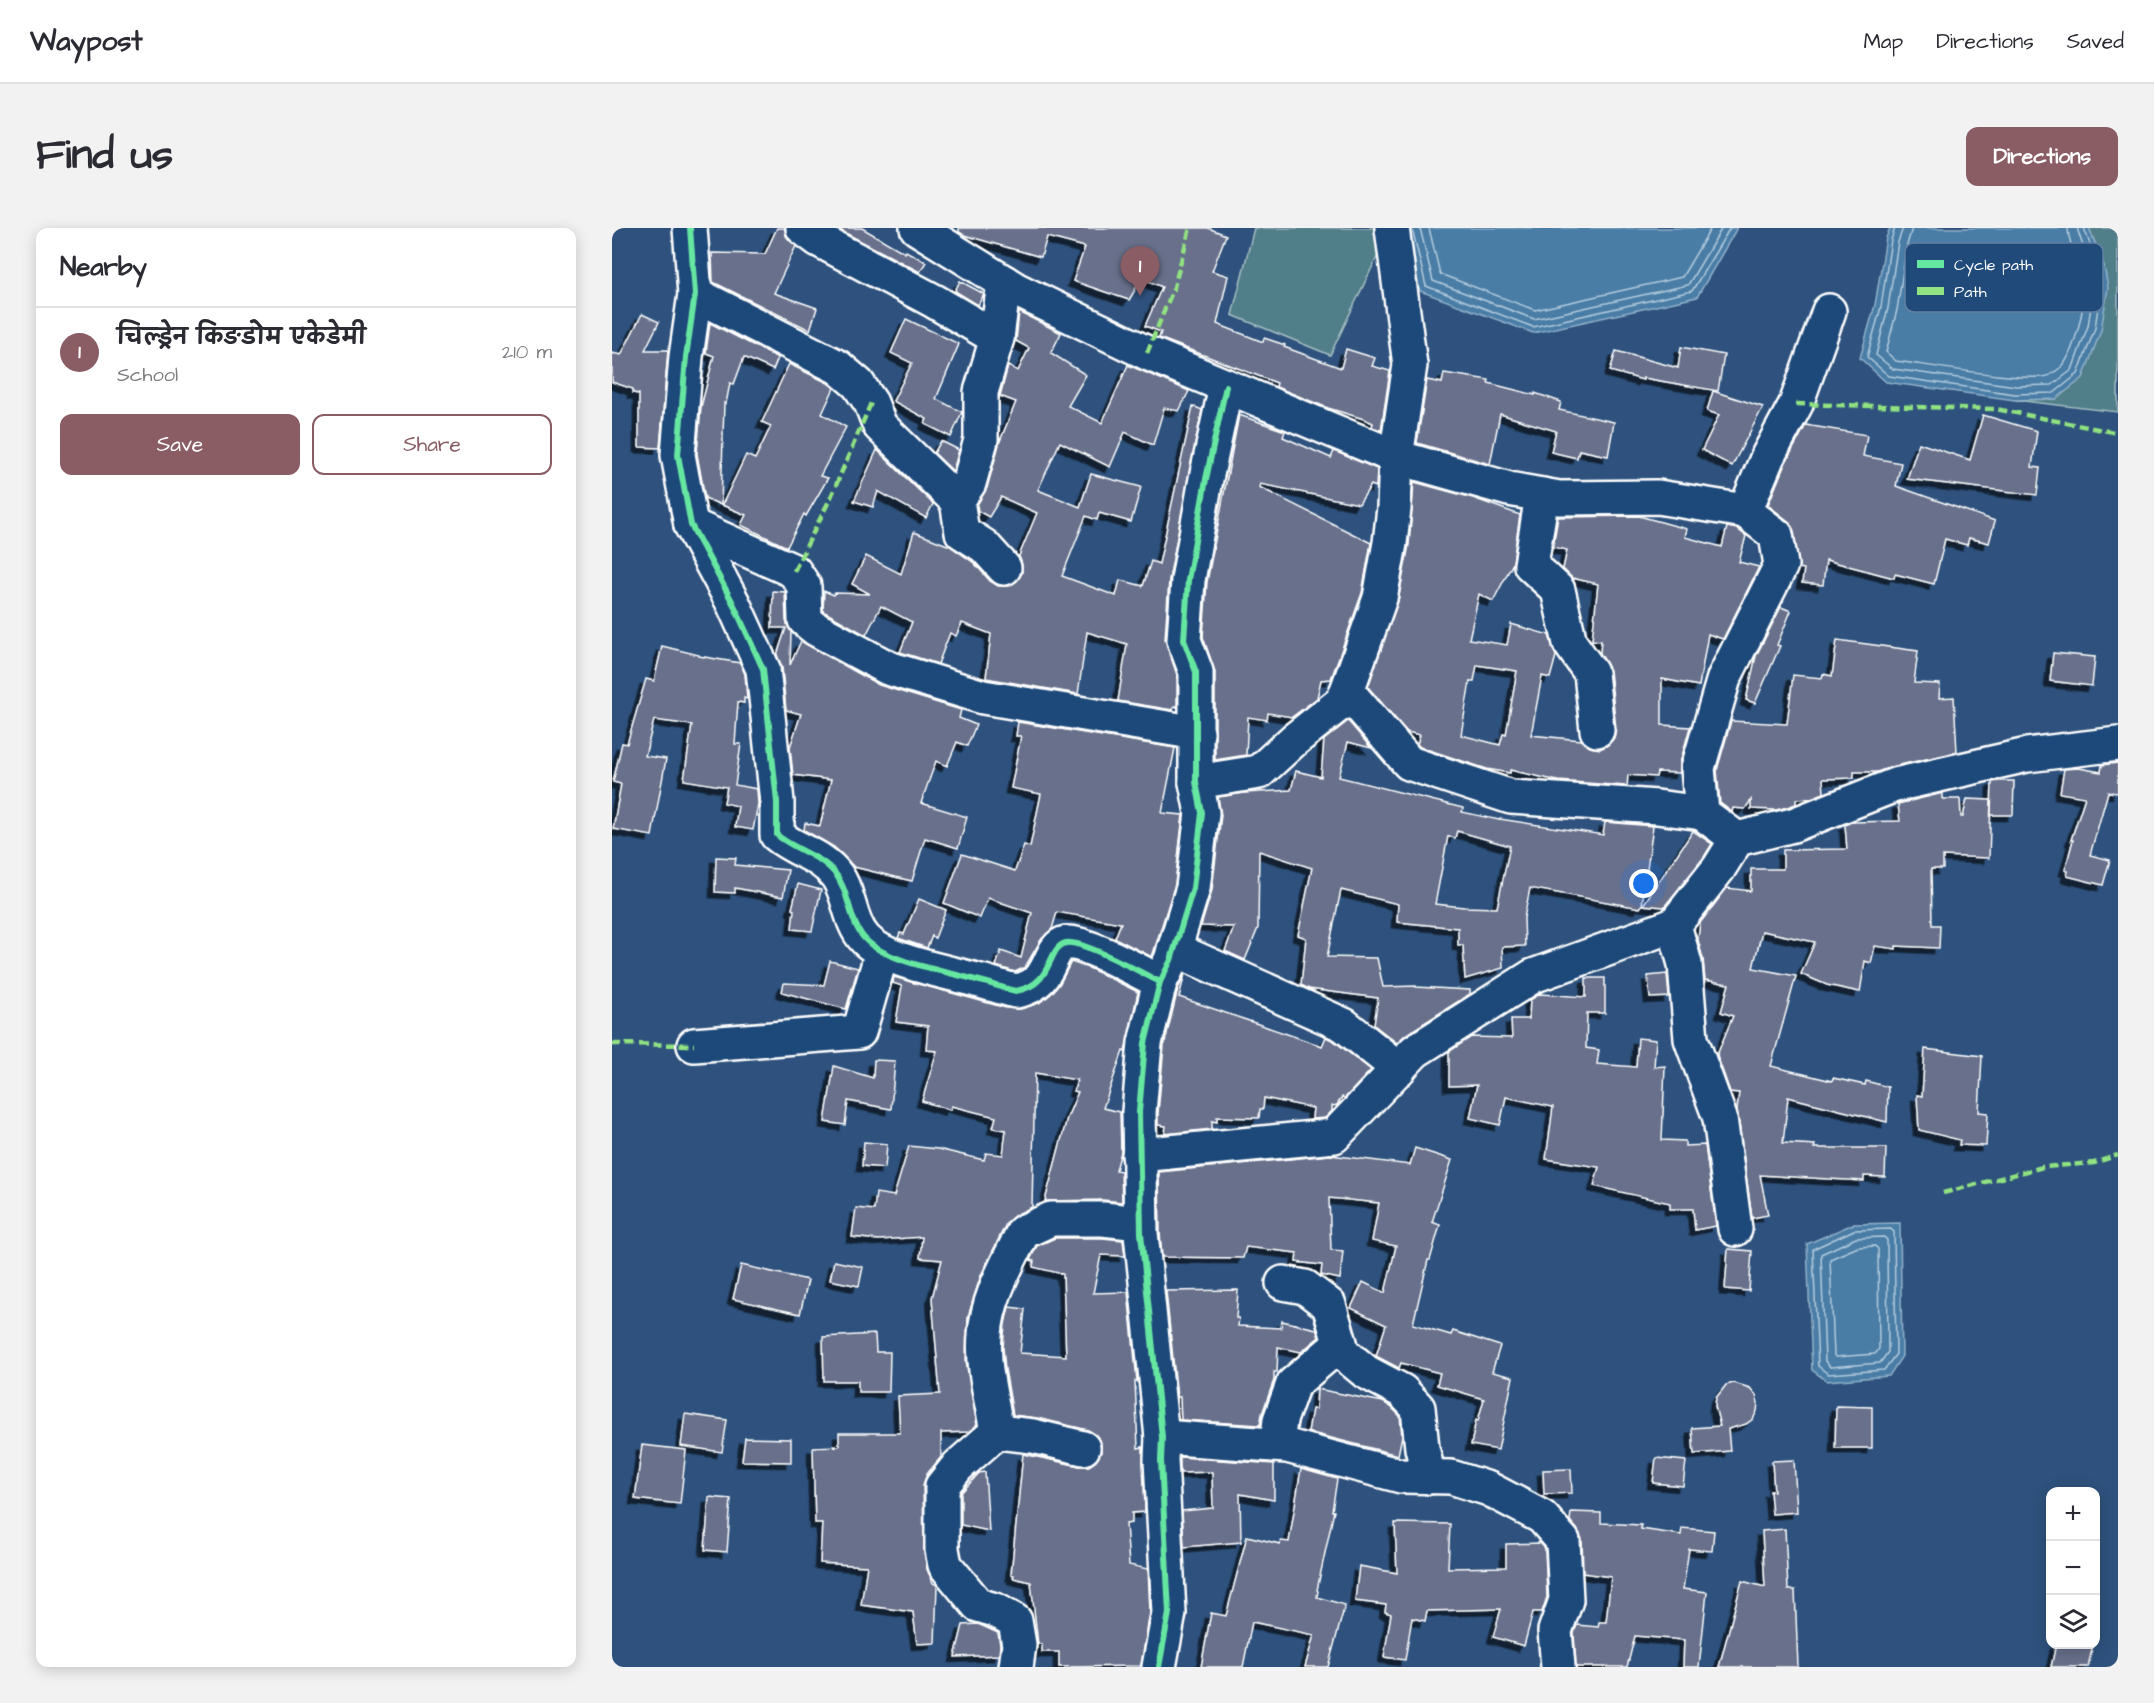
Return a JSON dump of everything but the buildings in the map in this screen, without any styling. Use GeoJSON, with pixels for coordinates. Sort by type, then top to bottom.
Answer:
{"type":"FeatureCollection","features":[{"type":"Feature","properties":{"kind":"street"},"geometry":{"type":"LineString","coordinates":[[690,228],[694,294],[678,455],[691,525],[733,603],[763,669],[777,802],[777,835],[788,844],[815,856],[836,873],[857,926],[865,939],[882,952],[925,967],[1016,991],[1025,990],[1042,979],[1058,948],[1069,943],[1087,947],[1160,982]]}},
{"type":"Feature","properties":{"kind":"street"},"geometry":{"type":"LineString","coordinates":[[802,228],[819,240],[934,301],[997,338]]}},
{"type":"Feature","properties":{"kind":"street"},"geometry":{"type":"LineString","coordinates":[[917,228],[1004,282],[1147,353],[1396,457],[1509,489],[1559,498],[1658,497],[1745,511],[1776,535],[1781,566],[1724,678],[1698,768],[1701,813]]}},
{"type":"Feature","properties":{"kind":"street"},"geometry":{"type":"LineString","coordinates":[[1196,782],[1259,772],[1294,740],[1342,702],[1380,598],[1394,508],[1396,457],[1410,365],[1392,228]]}},
{"type":"Feature","properties":{"kind":"street"},"geometry":{"type":"LineString","coordinates":[[957,501],[969,483],[981,440],[981,392],[997,338],[1004,282]]}},
{"type":"Feature","properties":{"kind":"street"},"geometry":{"type":"LineString","coordinates":[[694,294],[838,367],[858,384],[871,403],[880,426],[957,501],[962,532],[984,546],[1004,568]]}},
{"type":"Feature","properties":{"kind":"street"},"geometry":{"type":"LineString","coordinates":[[1745,511],[1768,456],[1796,404],[1829,311]]}},
{"type":"Feature","properties":{"kind":"street"},"geometry":{"type":"LineString","coordinates":[[1159,1667],[1168,1613],[1162,1437],[1140,1223],[1139,1112],[1145,1043],[1160,982],[1174,949],[1193,888],[1202,813],[1196,782],[1196,672],[1184,640],[1188,580],[1226,386]]}},
{"type":"Feature","properties":{"kind":"street"},"geometry":{"type":"LineString","coordinates":[[1542,495],[1531,565],[1558,590],[1570,643],[1591,674],[1597,730]]}},
{"type":"Feature","properties":{"kind":"street"},"geometry":{"type":"LineString","coordinates":[[691,525],[794,571],[804,586],[805,620],[816,629],[888,668],[983,697],[1197,733]]}},
{"type":"Feature","properties":{"kind":"street"},"geometry":{"type":"LineString","coordinates":[[1347,691],[1409,763],[1511,797],[1657,807],[1701,813],[1737,839]]}},
{"type":"Feature","properties":{"kind":"street"},"geometry":{"type":"LineString","coordinates":[[1139,1155],[1334,1136],[1415,1051],[1533,976],[1674,925],[1719,868],[1737,839],[1793,825],[1895,785],[2027,755],[2118,744]]}},
{"type":"Feature","properties":{"kind":"street"},"geometry":{"type":"LineString","coordinates":[[1674,925],[1685,964],[1691,1039],[1720,1118],[1735,1229]]}},
{"type":"Feature","properties":{"kind":"street"},"geometry":{"type":"LineString","coordinates":[[1174,949],[1344,1025],[1399,1069]]}},
{"type":"Feature","properties":{"kind":"street"},"geometry":{"type":"LineString","coordinates":[[694,1045],[859,1032],[882,952]]}},
{"type":"Feature","properties":{"kind":"street"},"geometry":{"type":"LineString","coordinates":[[997,1432],[986,1362],[985,1335],[994,1291],[1023,1232],[1051,1220],[1103,1219],[1140,1223]]}},
{"type":"Feature","properties":{"kind":"street"},"geometry":{"type":"LineString","coordinates":[[1283,1283],[1305,1287],[1329,1305],[1343,1353],[1366,1372],[1402,1391],[1418,1408],[1428,1477]]}},
{"type":"Feature","properties":{"kind":"street"},"geometry":{"type":"LineString","coordinates":[[1277,1445],[1281,1420],[1293,1384],[1340,1344]]}},
{"type":"Feature","properties":{"kind":"street"},"geometry":{"type":"LineString","coordinates":[[1016,1667],[1019,1645],[1015,1620],[978,1605],[945,1565],[942,1549],[942,1486],[958,1466],[997,1432],[1034,1436],[1083,1448]]}},
{"type":"Feature","properties":{"kind":"street"},"geometry":{"type":"LineString","coordinates":[[1162,1437],[1287,1446],[1401,1476],[1451,1477],[1489,1489],[1542,1516],[1563,1541],[1566,1600],[1555,1631],[1558,1667]]}},
{"type":"Feature","properties":{"kind":"green space"},"geometry":{"type":"Polygon","coordinates":[[[1254,228],[1391,228],[1330,355],[1232,315],[1254,228]]]}},
{"type":"Feature","properties":{"kind":"green space"},"geometry":{"type":"Polygon","coordinates":[[[2089,228],[2118,228],[2118,412],[2015,400],[2056,399],[2087,312],[2103,312],[2103,243],[2095,243],[2089,228]]]}},
{"type":"Feature","properties":{"kind":"water"},"geometry":{"type":"Polygon","coordinates":[[[1406,228],[1737,228],[1697,297],[1533,333],[1420,291],[1406,228]]]}},
{"type":"Feature","properties":{"kind":"water"},"geometry":{"type":"Polygon","coordinates":[[[1890,228],[2089,228],[2095,243],[1905,243],[1905,312],[2103,312],[2103,263],[2108,288],[2101,330],[2083,378],[2056,399],[2015,400],[1886,382],[1860,358],[1875,305],[1886,238],[1890,228]]]}},
{"type":"Feature","properties":{"kind":"water"},"geometry":{"type":"Polygon","coordinates":[[[1900,1223],[1902,1356],[1889,1376],[1827,1381],[1812,1370],[1807,1244],[1853,1224],[1900,1223]]]}},
{"type":"Feature","properties":{"kind":"marked path"},"geometry":{"type":"LineString","coordinates":[[1147,353],[1174,287],[1190,228]]}},
{"type":"Feature","properties":{"kind":"marked path"},"geometry":{"type":"LineString","coordinates":[[794,571],[831,497],[871,403]]}},
{"type":"Feature","properties":{"kind":"marked path"},"geometry":{"type":"LineString","coordinates":[[1796,404],[1996,409],[2118,433]]}},
{"type":"Feature","properties":{"kind":"marked path"},"geometry":{"type":"LineString","coordinates":[[612,1044],[694,1045]]}},
{"type":"Feature","properties":{"kind":"marked path"},"geometry":{"type":"LineString","coordinates":[[1943,1193],[2043,1167],[2094,1163],[2118,1155]]}},
{"type":"Feature","properties":{"kind":"cycle path"},"geometry":{"type":"LineString","coordinates":[[690,228],[695,294],[686,357],[678,455],[691,525],[733,603],[763,669],[777,802],[777,835],[831,869],[845,891],[856,925],[865,939],[875,947],[901,960],[1016,991],[1029,987],[1044,974],[1060,946],[1074,943],[1113,958],[1160,982]]}},
{"type":"Feature","properties":{"kind":"cycle path"},"geometry":{"type":"LineString","coordinates":[[1159,1667],[1169,1613],[1161,1460],[1162,1437],[1141,1233],[1139,1112],[1145,1043],[1160,982],[1171,960],[1193,888],[1202,813],[1196,782],[1196,672],[1184,640],[1188,580],[1226,386]]}},
{"type":"Feature","properties":{"kind":"place","name":"चिल्ड्रेन किङडोम एकेडेमी"},"geometry":{"type":"Point","coordinates":[1140,296]}}]}
